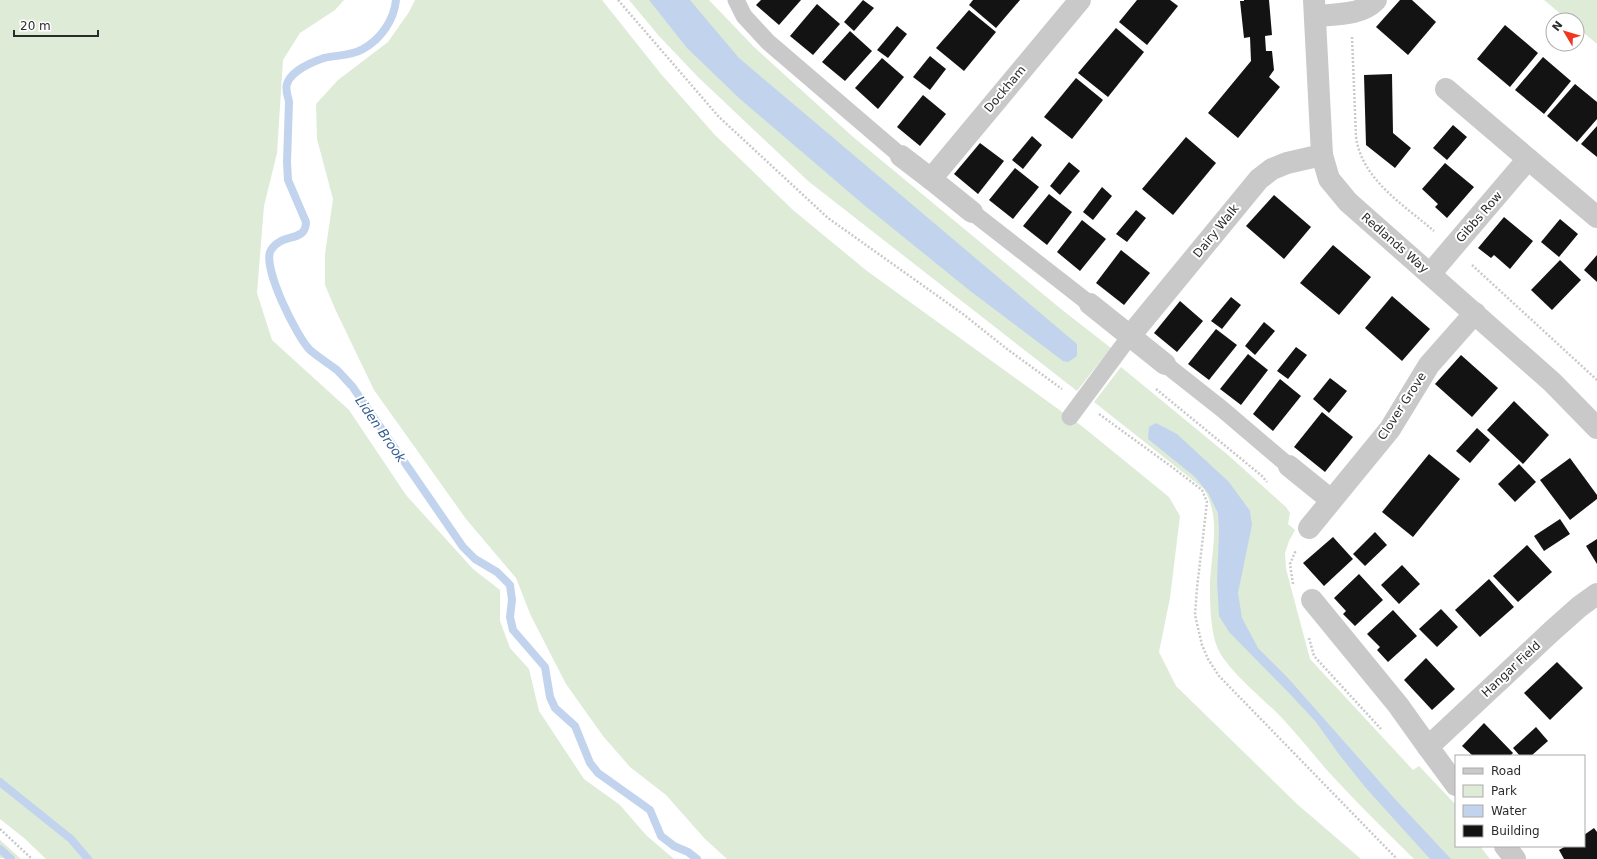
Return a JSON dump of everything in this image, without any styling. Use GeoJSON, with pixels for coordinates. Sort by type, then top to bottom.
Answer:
{"type":"FeatureCollection","features":[{"type":"Feature","properties":{"kind":"street","name":"Dockham"},"geometry":{"type":"LineString","coordinates":[[931,179],[1080,0]]}},
{"type":"Feature","properties":{"kind":"street"},"geometry":{"type":"LineString","coordinates":[[1314,8],[1351,13],[1363,10],[1376,0]]}},
{"type":"Feature","properties":{"kind":"street","name":"Redlands Way"},"geometry":{"type":"LineString","coordinates":[[1314,8],[1322,155],[1329,179],[1337,191],[1552,382],[1597,428]]}},
{"type":"Feature","properties":{"kind":"street"},"geometry":{"type":"LineString","coordinates":[[1446,89],[1597,217]]}},
{"type":"Feature","properties":{"kind":"street","name":"Dairy Walk"},"geometry":{"type":"LineString","coordinates":[[1130,336],[1259,179],[1277,167],[1322,155]]}},
{"type":"Feature","properties":{"kind":"street"},"geometry":{"type":"LineString","coordinates":[[901,156],[972,212]]}},
{"type":"Feature","properties":{"kind":"street","name":"Gibbs Row"},"geometry":{"type":"LineString","coordinates":[[1430,274],[1528,160]]}},
{"type":"Feature","properties":{"kind":"street"},"geometry":{"type":"LineString","coordinates":[[1090,304],[1165,364]]}},
{"type":"Feature","properties":{"kind":"street","name":"Clover Grove"},"geometry":{"type":"LineString","coordinates":[[1309,528],[1390,428],[1429,365],[1475,313]]}},
{"type":"Feature","properties":{"kind":"street"},"geometry":{"type":"LineString","coordinates":[[1289,466],[1331,500]]}},
{"type":"Feature","properties":{"kind":"street","name":"Hangar Field"},"geometry":{"type":"LineString","coordinates":[[1428,747],[1552,631],[1579,607],[1597,594]]}},
{"type":"Feature","properties":{"kind":"street"},"geometry":{"type":"LineString","coordinates":[[1312,600],[1393,698],[1455,784]]}},
{"type":"Feature","properties":{"kind":"street"},"geometry":{"type":"LineString","coordinates":[[1506,847],[1515,859]]}},
{"type":"Feature","properties":{"kind":"lane"},"geometry":{"type":"LineString","coordinates":[[736,0],[744,16],[768,42],[901,156]]}},
{"type":"Feature","properties":{"kind":"lane"},"geometry":{"type":"LineString","coordinates":[[972,212],[1090,304]]}},
{"type":"Feature","properties":{"kind":"lane"},"geometry":{"type":"LineString","coordinates":[[1070,418],[1130,336]]}},
{"type":"Feature","properties":{"kind":"lane"},"geometry":{"type":"LineString","coordinates":[[1165,364],[1222,409],[1289,466]]}},
{"type":"Feature","properties":{"kind":"path"},"geometry":{"type":"LineString","coordinates":[[618,0],[719,117],[828,218],[963,314],[1007,349],[1172,466],[1202,490],[1207,502],[1195,615],[1202,645],[1208,659],[1219,676],[1397,859]]}},
{"type":"Feature","properties":{"kind":"path"},"geometry":{"type":"LineString","coordinates":[[1351,13],[1356,137],[1358,147],[1369,170],[1380,184],[1453,247],[1597,380]]}},
{"type":"Feature","properties":{"kind":"path"},"geometry":{"type":"LineString","coordinates":[[1153,386],[1168,400],[1262,476],[1268,483]]}},
{"type":"Feature","properties":{"kind":"path"},"geometry":{"type":"LineString","coordinates":[[0,829],[32,859]]}},
{"type":"Feature","properties":{"kind":"green space"},"geometry":{"type":"Polygon","coordinates":[[[0,0],[344,0],[335,10],[300,33],[283,60],[277,153],[264,206],[257,293],[272,340],[349,410],[406,495],[473,569],[500,590],[500,621],[510,648],[529,669],[539,711],[584,779],[620,805],[646,835],[674,859],[46,859],[24,838],[0,819],[0,0]]]}},
{"type":"Feature","properties":{"kind":"green space"},"geometry":{"type":"Polygon","coordinates":[[[415,0],[602,0],[661,74],[715,135],[793,210],[867,271],[1083,427],[1169,497],[1180,516],[1170,598],[1159,652],[1176,686],[1297,804],[1361,859],[727,859],[705,839],[666,795],[630,767],[603,736],[566,684],[531,616],[516,578],[466,519],[374,390],[325,285],[325,254],[333,199],[317,139],[316,104],[338,80],[388,42],[409,12],[415,0]]]}},
{"type":"Feature","properties":{"kind":"green space"},"geometry":{"type":"Polygon","coordinates":[[[629,0],[709,0],[754,47],[852,136],[1061,309],[1111,348],[1077,391],[808,181],[698,77],[659,36],[629,0]]]}},
{"type":"Feature","properties":{"kind":"green space"},"geometry":{"type":"Polygon","coordinates":[[[1544,0],[1597,0],[1597,44],[1585,34],[1585,12],[1558,12],[1544,0]]]}},
{"type":"Feature","properties":{"kind":"green space"},"geometry":{"type":"Polygon","coordinates":[[[1121,367],[1228,455],[1286,507],[1290,513],[1288,524],[1295,530],[1285,553],[1286,569],[1310,659],[1413,770],[1419,766],[1455,804],[1455,847],[1481,847],[1490,859],[1414,859],[1346,791],[1296,733],[1225,661],[1215,641],[1211,619],[1210,581],[1214,522],[1209,500],[1204,489],[1094,402],[1121,367]]]}},
{"type":"Feature","properties":{"kind":"green space"},"geometry":{"type":"Polygon","coordinates":[[[0,840],[21,859],[0,858],[0,840]]]}},
{"type":"Feature","properties":{"kind":"water"},"geometry":{"type":"Polygon","coordinates":[[[649,0],[690,0],[739,58],[1077,344],[1077,356],[1068,362],[1063,361],[969,290],[864,205],[740,99],[687,48],[649,0]]]}},
{"type":"Feature","properties":{"kind":"water"},"geometry":{"type":"Polygon","coordinates":[[[1156,423],[1177,434],[1229,482],[1250,511],[1252,525],[1238,593],[1242,618],[1258,648],[1288,678],[1394,798],[1451,859],[1430,859],[1365,787],[1316,722],[1229,632],[1219,616],[1217,581],[1219,530],[1218,513],[1208,493],[1195,477],[1148,439],[1149,427],[1156,423]]]}},
{"type":"Feature","properties":{"kind":"building"},"geometry":{"type":"Polygon","coordinates":[[[761,0],[801,0],[779,25],[756,5],[761,0]]]}},
{"type":"Feature","properties":{"kind":"building"},"geometry":{"type":"Polygon","coordinates":[[[863,0],[874,8],[854,31],[844,22],[863,0]]]}},
{"type":"Feature","properties":{"kind":"building"},"geometry":{"type":"Polygon","coordinates":[[[973,0],[1020,0],[996,28],[969,5],[973,0]]]}},
{"type":"Feature","properties":{"kind":"building"},"geometry":{"type":"Polygon","coordinates":[[[1137,0],[1170,0],[1178,6],[1147,45],[1119,22],[1137,0]]]}},
{"type":"Feature","properties":{"kind":"building"},"geometry":{"type":"Polygon","coordinates":[[[1269,0],[1272,35],[1265,36],[1266,51],[1272,51],[1274,70],[1269,77],[1280,87],[1238,138],[1208,113],[1251,61],[1250,37],[1244,38],[1240,1],[1269,0]]]}},
{"type":"Feature","properties":{"kind":"building"},"geometry":{"type":"Polygon","coordinates":[[[1400,0],[1412,0],[1436,22],[1408,55],[1376,27],[1400,0]]]}},
{"type":"Feature","properties":{"kind":"building"},"geometry":{"type":"Polygon","coordinates":[[[817,4],[840,24],[813,55],[790,36],[817,4]]]}},
{"type":"Feature","properties":{"kind":"building"},"geometry":{"type":"Polygon","coordinates":[[[969,10],[996,32],[964,71],[936,48],[969,10]]]}},
{"type":"Feature","properties":{"kind":"building"},"geometry":{"type":"Polygon","coordinates":[[[1505,25],[1538,53],[1510,87],[1477,59],[1505,25]]]}},
{"type":"Feature","properties":{"kind":"building"},"geometry":{"type":"Polygon","coordinates":[[[897,26],[907,34],[888,58],[877,50],[897,26]]]}},
{"type":"Feature","properties":{"kind":"building"},"geometry":{"type":"Polygon","coordinates":[[[1116,28],[1144,52],[1108,97],[1078,73],[1116,28]]]}},
{"type":"Feature","properties":{"kind":"building"},"geometry":{"type":"Polygon","coordinates":[[[850,31],[872,51],[845,81],[822,62],[850,31]]]}},
{"type":"Feature","properties":{"kind":"building"},"geometry":{"type":"Polygon","coordinates":[[[930,56],[946,69],[930,90],[913,77],[930,56]]]}},
{"type":"Feature","properties":{"kind":"building"},"geometry":{"type":"Polygon","coordinates":[[[1543,57],[1571,81],[1544,114],[1515,90],[1543,57]]]}},
{"type":"Feature","properties":{"kind":"building"},"geometry":{"type":"Polygon","coordinates":[[[882,58],[904,77],[878,109],[855,88],[882,58]]]}},
{"type":"Feature","properties":{"kind":"building"},"geometry":{"type":"Polygon","coordinates":[[[1392,74],[1393,133],[1411,148],[1395,168],[1366,145],[1364,75],[1392,74]]]}},
{"type":"Feature","properties":{"kind":"building"},"geometry":{"type":"Polygon","coordinates":[[[1076,78],[1103,100],[1072,139],[1044,117],[1076,78]]]}},
{"type":"Feature","properties":{"kind":"building"},"geometry":{"type":"Polygon","coordinates":[[[1575,84],[1597,102],[1597,119],[1577,142],[1547,116],[1575,84]]]}},
{"type":"Feature","properties":{"kind":"building"},"geometry":{"type":"Polygon","coordinates":[[[923,95],[946,114],[920,146],[897,127],[923,95]]]}},
{"type":"Feature","properties":{"kind":"building"},"geometry":{"type":"Polygon","coordinates":[[[1453,125],[1467,137],[1447,160],[1433,148],[1453,125]]]}},
{"type":"Feature","properties":{"kind":"building"},"geometry":{"type":"Polygon","coordinates":[[[1597,126],[1597,157],[1581,144],[1597,126]]]}},
{"type":"Feature","properties":{"kind":"building"},"geometry":{"type":"Polygon","coordinates":[[[1032,136],[1042,145],[1023,169],[1012,160],[1032,136]]]}},
{"type":"Feature","properties":{"kind":"building"},"geometry":{"type":"Polygon","coordinates":[[[1186,137],[1216,163],[1173,215],[1142,189],[1186,137]]]}},
{"type":"Feature","properties":{"kind":"building"},"geometry":{"type":"Polygon","coordinates":[[[980,143],[1004,161],[978,194],[954,174],[980,143]]]}},
{"type":"Feature","properties":{"kind":"building"},"geometry":{"type":"Polygon","coordinates":[[[1069,162],[1080,171],[1060,195],[1050,186],[1069,162]]]}},
{"type":"Feature","properties":{"kind":"building"},"geometry":{"type":"Polygon","coordinates":[[[1445,163],[1474,187],[1447,218],[1435,207],[1438,204],[1422,189],[1445,163]]]}},
{"type":"Feature","properties":{"kind":"building"},"geometry":{"type":"Polygon","coordinates":[[[1015,168],[1039,187],[1013,219],[989,200],[1015,168]]]}},
{"type":"Feature","properties":{"kind":"building"},"geometry":{"type":"Polygon","coordinates":[[[1102,187],[1112,196],[1093,220],[1083,212],[1102,187]]]}},
{"type":"Feature","properties":{"kind":"building"},"geometry":{"type":"Polygon","coordinates":[[[1049,194],[1072,212],[1047,245],[1023,226],[1049,194]]]}},
{"type":"Feature","properties":{"kind":"building"},"geometry":{"type":"Polygon","coordinates":[[[1274,195],[1311,227],[1284,259],[1246,226],[1274,195]]]}},
{"type":"Feature","properties":{"kind":"building"},"geometry":{"type":"Polygon","coordinates":[[[1136,210],[1146,218],[1127,242],[1116,234],[1136,210]]]}},
{"type":"Feature","properties":{"kind":"building"},"geometry":{"type":"Polygon","coordinates":[[[1504,217],[1533,241],[1510,269],[1494,255],[1491,258],[1478,248],[1504,217]]]}},
{"type":"Feature","properties":{"kind":"building"},"geometry":{"type":"Polygon","coordinates":[[[1560,219],[1578,234],[1559,257],[1541,242],[1560,219]]]}},
{"type":"Feature","properties":{"kind":"building"},"geometry":{"type":"Polygon","coordinates":[[[1082,220],[1106,239],[1080,271],[1057,252],[1082,220]]]}},
{"type":"Feature","properties":{"kind":"building"},"geometry":{"type":"Polygon","coordinates":[[[1333,245],[1371,277],[1339,315],[1300,283],[1333,245]]]}},
{"type":"Feature","properties":{"kind":"building"},"geometry":{"type":"Polygon","coordinates":[[[1121,250],[1150,273],[1124,305],[1096,283],[1121,250]]]}},
{"type":"Feature","properties":{"kind":"building"},"geometry":{"type":"Polygon","coordinates":[[[1597,255],[1597,282],[1584,270],[1597,255]]]}},
{"type":"Feature","properties":{"kind":"building"},"geometry":{"type":"Polygon","coordinates":[[[1560,260],[1581,280],[1552,310],[1531,290],[1560,260]]]}},
{"type":"Feature","properties":{"kind":"building"},"geometry":{"type":"Polygon","coordinates":[[[1392,296],[1430,329],[1402,361],[1365,328],[1392,296]]]}},
{"type":"Feature","properties":{"kind":"building"},"geometry":{"type":"Polygon","coordinates":[[[1231,297],[1241,305],[1222,329],[1211,321],[1231,297]]]}},
{"type":"Feature","properties":{"kind":"building"},"geometry":{"type":"Polygon","coordinates":[[[1180,301],[1203,321],[1177,352],[1154,333],[1180,301]]]}},
{"type":"Feature","properties":{"kind":"building"},"geometry":{"type":"Polygon","coordinates":[[[1264,322],[1275,331],[1255,355],[1245,346],[1264,322]]]}},
{"type":"Feature","properties":{"kind":"building"},"geometry":{"type":"Polygon","coordinates":[[[1216,329],[1237,345],[1209,380],[1188,364],[1216,329]]]}},
{"type":"Feature","properties":{"kind":"building"},"geometry":{"type":"Polygon","coordinates":[[[1296,347],[1307,355],[1288,379],[1277,371],[1296,347]]]}},
{"type":"Feature","properties":{"kind":"building"},"geometry":{"type":"Polygon","coordinates":[[[1248,354],[1268,370],[1241,405],[1220,389],[1248,354]]]}},
{"type":"Feature","properties":{"kind":"building"},"geometry":{"type":"Polygon","coordinates":[[[1461,355],[1498,388],[1472,417],[1435,384],[1461,355]]]}},
{"type":"Feature","properties":{"kind":"building"},"geometry":{"type":"Polygon","coordinates":[[[1330,378],[1347,391],[1329,413],[1313,399],[1330,378]]]}},
{"type":"Feature","properties":{"kind":"building"},"geometry":{"type":"Polygon","coordinates":[[[1280,379],[1301,396],[1273,431],[1253,414],[1280,379]]]}},
{"type":"Feature","properties":{"kind":"building"},"geometry":{"type":"Polygon","coordinates":[[[1514,401],[1549,435],[1523,464],[1487,430],[1514,401]]]}},
{"type":"Feature","properties":{"kind":"building"},"geometry":{"type":"Polygon","coordinates":[[[1322,412],[1353,437],[1325,472],[1294,447],[1322,412]]]}},
{"type":"Feature","properties":{"kind":"building"},"geometry":{"type":"Polygon","coordinates":[[[1477,428],[1490,440],[1470,463],[1456,451],[1477,428]]]}},
{"type":"Feature","properties":{"kind":"building"},"geometry":{"type":"Polygon","coordinates":[[[1429,454],[1460,479],[1413,537],[1382,512],[1429,454]]]}},
{"type":"Feature","properties":{"kind":"building"},"geometry":{"type":"Polygon","coordinates":[[[1570,458],[1597,495],[1597,499],[1570,520],[1540,480],[1570,458]]]}},
{"type":"Feature","properties":{"kind":"building"},"geometry":{"type":"Polygon","coordinates":[[[1519,464],[1536,482],[1515,502],[1498,484],[1519,464]]]}},
{"type":"Feature","properties":{"kind":"building"},"geometry":{"type":"Polygon","coordinates":[[[1560,519],[1570,534],[1544,551],[1534,536],[1560,519]]]}},
{"type":"Feature","properties":{"kind":"building"},"geometry":{"type":"Polygon","coordinates":[[[1375,532],[1387,545],[1365,566],[1353,554],[1375,532]]]}},
{"type":"Feature","properties":{"kind":"building"},"geometry":{"type":"Polygon","coordinates":[[[1333,537],[1353,559],[1324,586],[1303,563],[1333,537]]]}},
{"type":"Feature","properties":{"kind":"building"},"geometry":{"type":"Polygon","coordinates":[[[1597,539],[1597,564],[1586,546],[1597,539]]]}},
{"type":"Feature","properties":{"kind":"building"},"geometry":{"type":"Polygon","coordinates":[[[1527,545],[1552,572],[1518,602],[1493,576],[1527,545]]]}},
{"type":"Feature","properties":{"kind":"building"},"geometry":{"type":"Polygon","coordinates":[[[1402,565],[1420,584],[1399,604],[1381,585],[1402,565]]]}},
{"type":"Feature","properties":{"kind":"building"},"geometry":{"type":"Polygon","coordinates":[[[1359,574],[1383,600],[1355,626],[1343,614],[1346,611],[1334,598],[1359,574]]]}},
{"type":"Feature","properties":{"kind":"building"},"geometry":{"type":"Polygon","coordinates":[[[1489,579],[1514,607],[1480,637],[1455,610],[1489,579]]]}},
{"type":"Feature","properties":{"kind":"building"},"geometry":{"type":"Polygon","coordinates":[[[1441,609],[1458,627],[1437,647],[1419,629],[1441,609]]]}},
{"type":"Feature","properties":{"kind":"building"},"geometry":{"type":"Polygon","coordinates":[[[1393,610],[1417,636],[1388,662],[1377,650],[1380,647],[1367,634],[1393,610]]]}},
{"type":"Feature","properties":{"kind":"building"},"geometry":{"type":"Polygon","coordinates":[[[1426,658],[1455,689],[1432,710],[1404,680],[1426,658]]]}},
{"type":"Feature","properties":{"kind":"building"},"geometry":{"type":"Polygon","coordinates":[[[1557,662],[1583,688],[1550,720],[1524,693],[1557,662]]]}},
{"type":"Feature","properties":{"kind":"building"},"geometry":{"type":"Polygon","coordinates":[[[1484,723],[1513,753],[1511,755],[1472,755],[1462,746],[1484,723]]]}},
{"type":"Feature","properties":{"kind":"building"},"geometry":{"type":"Polygon","coordinates":[[[1536,727],[1548,741],[1532,755],[1519,755],[1513,748],[1536,727]]]}},
{"type":"Feature","properties":{"kind":"building"},"geometry":{"type":"Polygon","coordinates":[[[1594,828],[1597,832],[1597,859],[1564,859],[1559,850],[1564,847],[1585,847],[1585,834],[1594,828]]]}},
{"type":"Feature","properties":{"kind":"waterway","name":"Liden Brook"},"geometry":{"type":"LineString","coordinates":[[396,0],[393,15],[386,28],[370,45],[354,53],[324,58],[297,71],[289,79],[286,86],[289,102],[287,162],[288,180],[306,222],[302,233],[281,241],[271,250],[269,258],[271,271],[289,317],[304,343],[313,353],[337,370],[352,386],[463,547],[475,559],[497,572],[510,585],[512,600],[510,617],[513,630],[545,667],[550,697],[555,708],[575,726],[590,763],[598,773],[650,810],[661,836],[674,846],[688,852],[697,859]]}},
{"type":"Feature","properties":{"kind":"waterway"},"geometry":{"type":"LineString","coordinates":[[0,782],[71,839],[88,859]]}},
{"type":"Feature","properties":{"kind":"waterway"},"geometry":{"type":"LineString","coordinates":[[0,849],[11,859]]}}]}
